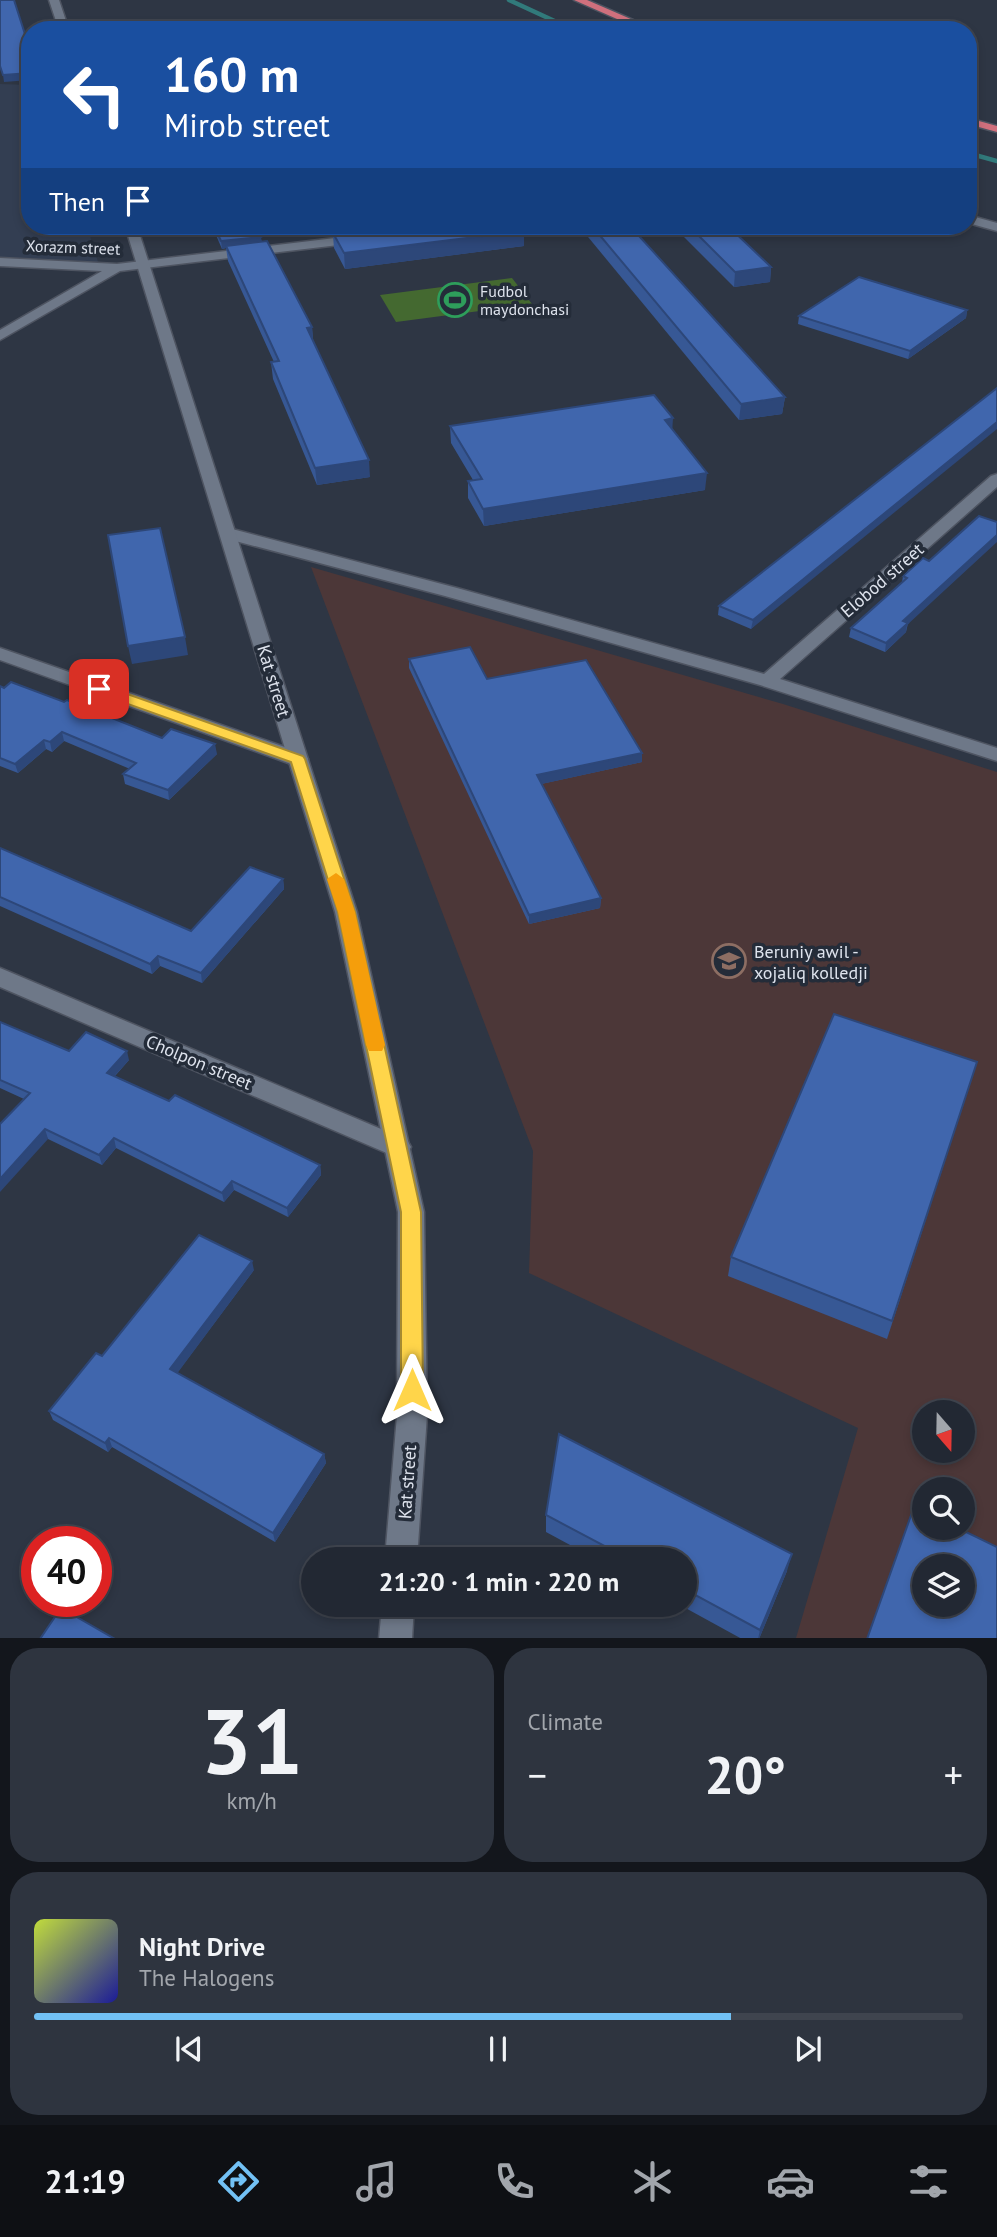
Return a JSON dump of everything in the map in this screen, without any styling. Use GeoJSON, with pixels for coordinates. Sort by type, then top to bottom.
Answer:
{"type":"FeatureCollection","features":[{"type":"Feature","properties":{"kind":"highway"},"geometry":{"type":"LineString","coordinates":[[579,0],[629,21]]}},
{"type":"Feature","properties":{"kind":"highway"},"geometry":{"type":"LineString","coordinates":[[977,123],[997,129]]}},
{"type":"Feature","properties":{"kind":"street"},"geometry":{"type":"LineString","coordinates":[[54,0],[61,21]]}},
{"type":"Feature","properties":{"kind":"street"},"geometry":{"type":"LineString","coordinates":[[977,221],[997,227]]}},
{"type":"Feature","properties":{"kind":"street","name":"Kat street"},"geometry":{"type":"LineString","coordinates":[[134,235],[230,534],[346,912],[398,1147],[411,1212],[412,1415],[402,1547]]}},
{"type":"Feature","properties":{"kind":"street","name":"Xorazm street"},"geometry":{"type":"LineString","coordinates":[[0,262],[117,268],[370,237]]}},
{"type":"Feature","properties":{"kind":"street"},"geometry":{"type":"LineString","coordinates":[[0,336],[117,268]]}},
{"type":"Feature","properties":{"kind":"street","name":"Elobod street"},"geometry":{"type":"LineString","coordinates":[[766,681],[997,478]]}},
{"type":"Feature","properties":{"kind":"street"},"geometry":{"type":"LineString","coordinates":[[230,534],[451,592],[766,681],[997,755]]}},
{"type":"Feature","properties":{"kind":"street"},"geometry":{"type":"LineString","coordinates":[[0,654],[298,759]]}},
{"type":"Feature","properties":{"kind":"street","name":"Cholpon street"},"geometry":{"type":"LineString","coordinates":[[0,977],[398,1147]]}},
{"type":"Feature","properties":{"kind":"street"},"geometry":{"type":"LineString","coordinates":[[395,1638],[397,1617]]}},
{"type":"Feature","properties":{"kind":"shaded area"},"geometry":{"type":"Polygon","coordinates":[[[0,84],[21,85],[21,235],[90,235],[98,262],[0,257],[0,84]]]}},
{"type":"Feature","properties":{"kind":"shaded area","name":"Beruniy awil - xojaliq kolledji"},"geometry":{"type":"Polygon","coordinates":[[[311,567],[783,704],[997,772],[997,1638],[796,1638],[858,1428],[529,1273],[533,1151],[311,567]]]}},
{"type":"Feature","properties":{"kind":"green space","name":"Fudbol maydonchasi"},"geometry":{"type":"Polygon","coordinates":[[[512,278],[532,304],[396,322],[380,295],[512,278]]]}},
{"type":"Feature","properties":{"kind":"building"},"geometry":{"type":"Polygon","coordinates":[[[0,0],[14,0],[21,22],[21,74],[3,75],[0,66],[0,0]]]}},
{"type":"Feature","properties":{"kind":"building"},"geometry":{"type":"Polygon","coordinates":[[[218,235],[261,237],[221,241],[218,235]]]}},
{"type":"Feature","properties":{"kind":"building"},"geometry":{"type":"Polygon","coordinates":[[[334,235],[491,235],[344,253],[334,235]]]}},
{"type":"Feature","properties":{"kind":"building"},"geometry":{"type":"Polygon","coordinates":[[[600,235],[638,235],[785,397],[741,404],[600,235]]]}},
{"type":"Feature","properties":{"kind":"building"},"geometry":{"type":"Polygon","coordinates":[[[698,235],[737,235],[771,267],[735,272],[698,235]]]}},
{"type":"Feature","properties":{"kind":"building"},"geometry":{"type":"Polygon","coordinates":[[[267,241],[312,327],[307,328],[369,460],[315,468],[271,362],[279,361],[226,246],[267,241]]]}},
{"type":"Feature","properties":{"kind":"building"},"geometry":{"type":"Polygon","coordinates":[[[859,277],[967,310],[910,351],[799,316],[859,277]]]}},
{"type":"Feature","properties":{"kind":"building"},"geometry":{"type":"Polygon","coordinates":[[[997,388],[997,422],[753,620],[719,606],[997,388]]]}},
{"type":"Feature","properties":{"kind":"building"},"geometry":{"type":"Polygon","coordinates":[[[654,395],[673,418],[665,420],[707,473],[483,509],[468,481],[482,479],[450,426],[654,395]]]}},
{"type":"Feature","properties":{"kind":"building"},"geometry":{"type":"Polygon","coordinates":[[[979,516],[997,522],[997,535],[903,621],[908,623],[886,643],[851,628],[907,578],[903,576],[923,558],[929,561],[979,516]]]}},
{"type":"Feature","properties":{"kind":"building"},"geometry":{"type":"Polygon","coordinates":[[[160,528],[185,637],[128,646],[108,535],[160,528]]]}},
{"type":"Feature","properties":{"kind":"building"},"geometry":{"type":"Polygon","coordinates":[[[470,647],[487,679],[586,660],[642,753],[537,775],[601,898],[529,915],[409,659],[470,647]]]}},
{"type":"Feature","properties":{"kind":"building"},"geometry":{"type":"Polygon","coordinates":[[[11,682],[64,702],[67,700],[162,738],[171,729],[215,744],[168,790],[123,774],[136,763],[62,732],[50,742],[44,740],[15,764],[0,758],[0,686],[4,688],[11,682]]]}},
{"type":"Feature","properties":{"kind":"building"},"geometry":{"type":"Polygon","coordinates":[[[0,848],[191,931],[250,867],[283,879],[201,973],[158,956],[150,964],[0,897],[0,848]]]}},
{"type":"Feature","properties":{"kind":"building"},"geometry":{"type":"Polygon","coordinates":[[[834,1014],[977,1062],[892,1321],[731,1257],[834,1014]]]}},
{"type":"Feature","properties":{"kind":"building"},"geometry":{"type":"Polygon","coordinates":[[[0,1022],[69,1051],[86,1032],[127,1051],[107,1073],[169,1101],[175,1095],[320,1165],[287,1208],[232,1181],[222,1193],[114,1138],[99,1155],[45,1129],[0,1179],[0,1124],[30,1093],[0,1080],[0,1022]]]}},
{"type":"Feature","properties":{"kind":"building"},"geometry":{"type":"Polygon","coordinates":[[[199,1235],[252,1261],[170,1369],[324,1454],[273,1533],[109,1438],[105,1443],[49,1411],[96,1353],[102,1356],[199,1235]]]}},
{"type":"Feature","properties":{"kind":"building"},"geometry":{"type":"Polygon","coordinates":[[[559,1434],[792,1554],[760,1630],[697,1596],[697,1547],[606,1547],[546,1515],[559,1434]]]}},
{"type":"Feature","properties":{"kind":"building"},"geometry":{"type":"Polygon","coordinates":[[[912,1513],[912,1540],[975,1540],[975,1536],[997,1547],[997,1638],[867,1638],[912,1513]]]}},
{"type":"Feature","properties":{"kind":"building"},"geometry":{"type":"Polygon","coordinates":[[[55,1617],[77,1617],[113,1638],[41,1638],[55,1617]]]}},
{"type":"Feature","properties":{"kind":"waterway"},"geometry":{"type":"LineString","coordinates":[[509,0],[554,21]]}},
{"type":"Feature","properties":{"kind":"waterway"},"geometry":{"type":"LineString","coordinates":[[977,155],[997,161]]}},
{"type":"Feature","properties":{"kind":"slow traffic"},"geometry":{"type":"LineString","coordinates":[[336,879],[346,912],[375,1045]]}},
{"type":"Feature","properties":{"kind":"place","name":"Fudbol maydonchasi"},"geometry":{"type":"Point","coordinates":[455,300]}},
{"type":"Feature","properties":{"kind":"place","name":"Beruniy awil - xojaliq kolledji"},"geometry":{"type":"Point","coordinates":[729,961]}},
{"type":"Feature","properties":{"kind":"route"},"geometry":{"type":"LineString","coordinates":[[99,689],[298,759],[346,912],[411,1212],[412,1390]]}}]}
